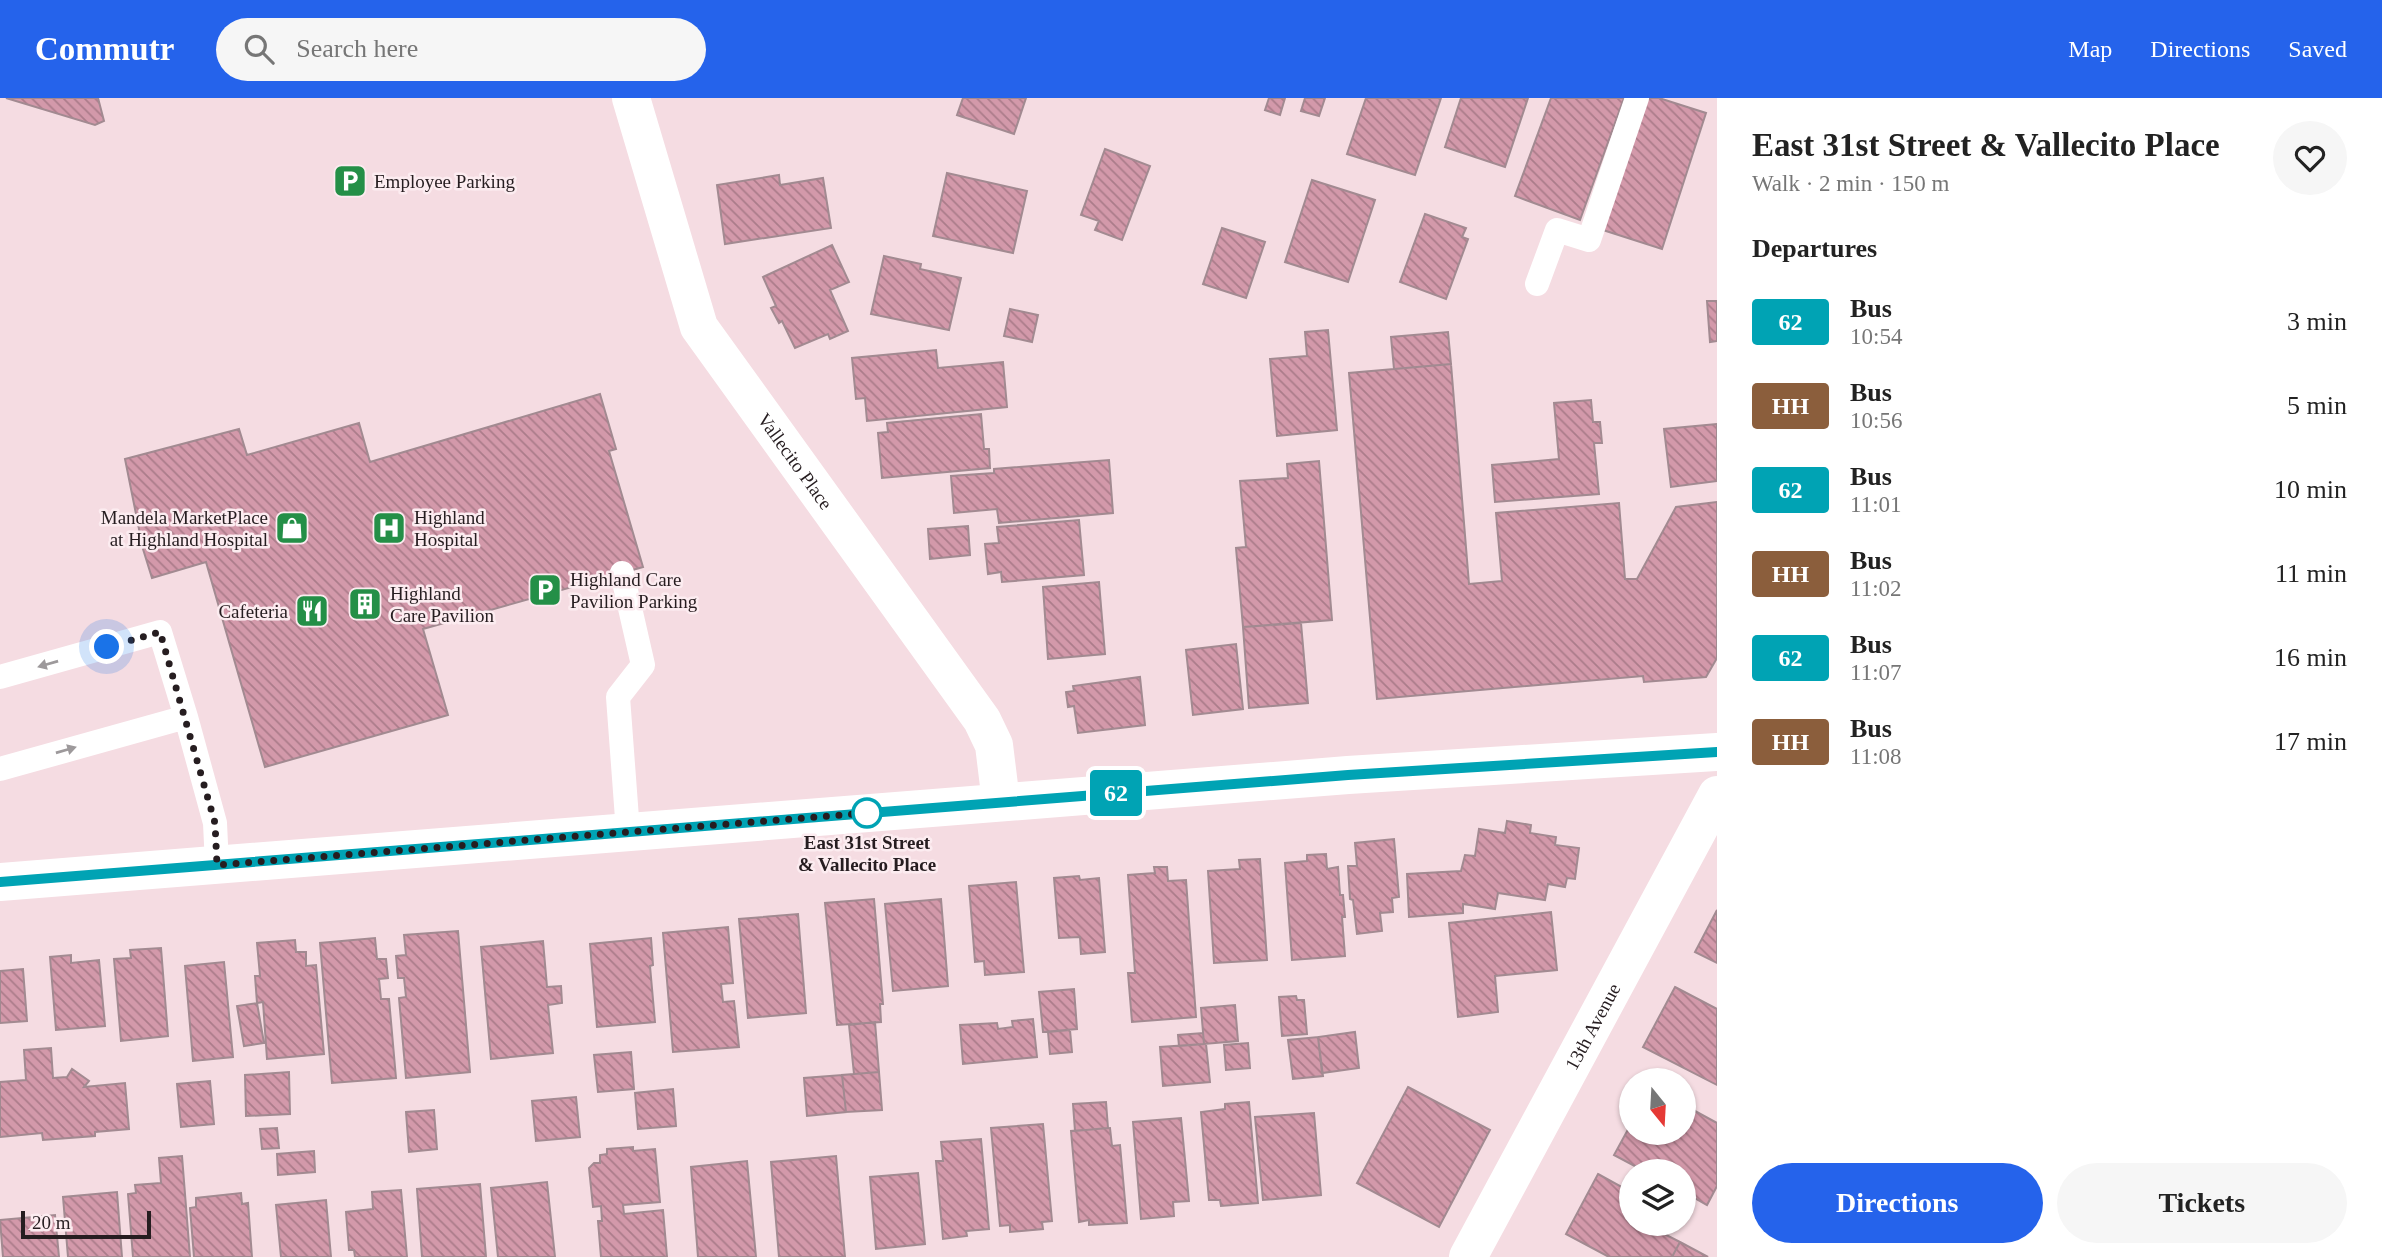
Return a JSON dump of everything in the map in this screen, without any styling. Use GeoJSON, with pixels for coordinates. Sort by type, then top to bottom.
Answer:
{"type":"FeatureCollection","features":[{"type":"Feature","properties":{"kind":"street","name":"Vallecito Place"},"geometry":{"type":"LineString","coordinates":[[631,98],[699,327],[982,720],[994,745],[1001,803]]}},
{"type":"Feature","properties":{"kind":"street"},"geometry":{"type":"LineString","coordinates":[[0,882],[1348,775],[1717,752]]}},
{"type":"Feature","properties":{"kind":"street","name":"13th Avenue"},"geometry":{"type":"LineString","coordinates":[[1468,1257],[1717,795]]}},
{"type":"Feature","properties":{"kind":"lane"},"geometry":{"type":"LineString","coordinates":[[1537,284],[1557,230],[1589,240],[1637,98]]}},
{"type":"Feature","properties":{"kind":"lane"},"geometry":{"type":"LineString","coordinates":[[622,573],[643,665],[618,697],[628,832]]}},
{"type":"Feature","properties":{"kind":"lane"},"geometry":{"type":"LineString","coordinates":[[0,677],[160,632],[215,823],[217,865]]}},
{"type":"Feature","properties":{"kind":"lane"},"geometry":{"type":"LineString","coordinates":[[0,769],[186,717]]}},
{"type":"Feature","properties":{"kind":"building"},"geometry":{"type":"Polygon","coordinates":[[[6,98],[98,98],[104,121],[95,125],[6,98]]]}},
{"type":"Feature","properties":{"kind":"building"},"geometry":{"type":"Polygon","coordinates":[[[963,98],[1026,98],[1014,134],[957,115],[963,98]]]}},
{"type":"Feature","properties":{"kind":"building"},"geometry":{"type":"Polygon","coordinates":[[[1269,98],[1285,98],[1280,115],[1265,110],[1269,98]]]}},
{"type":"Feature","properties":{"kind":"building"},"geometry":{"type":"Polygon","coordinates":[[[1305,98],[1325,98],[1319,116],[1301,111],[1305,98]]]}},
{"type":"Feature","properties":{"kind":"building"},"geometry":{"type":"Polygon","coordinates":[[[1366,98],[1441,98],[1415,175],[1347,154],[1366,98]]]}},
{"type":"Feature","properties":{"kind":"building"},"geometry":{"type":"Polygon","coordinates":[[[1461,98],[1528,98],[1505,167],[1445,147],[1461,98]]]}},
{"type":"Feature","properties":{"kind":"building"},"geometry":{"type":"Polygon","coordinates":[[[1551,98],[1624,98],[1580,220],[1515,196],[1551,98]]]}},
{"type":"Feature","properties":{"kind":"building"},"geometry":{"type":"Polygon","coordinates":[[[1645,98],[1659,98],[1706,113],[1662,249],[1603,230],[1645,98]]]}},
{"type":"Feature","properties":{"kind":"building"},"geometry":{"type":"Polygon","coordinates":[[[1105,149],[1150,166],[1122,240],[1095,230],[1099,221],[1081,215],[1105,149]]]}},
{"type":"Feature","properties":{"kind":"building"},"geometry":{"type":"Polygon","coordinates":[[[947,173],[1027,191],[1013,253],[933,236],[947,173]]]}},
{"type":"Feature","properties":{"kind":"building"},"geometry":{"type":"Polygon","coordinates":[[[779,175],[780,185],[823,178],[831,228],[725,244],[717,185],[779,175]]]}},
{"type":"Feature","properties":{"kind":"building"},"geometry":{"type":"Polygon","coordinates":[[[1312,180],[1375,200],[1348,282],[1285,262],[1312,180]]]}},
{"type":"Feature","properties":{"kind":"building"},"geometry":{"type":"Polygon","coordinates":[[[1425,214],[1466,228],[1462,237],[1468,239],[1446,299],[1400,282],[1425,214]]]}},
{"type":"Feature","properties":{"kind":"building"},"geometry":{"type":"Polygon","coordinates":[[[1222,228],[1265,242],[1246,298],[1203,284],[1222,228]]]}},
{"type":"Feature","properties":{"kind":"building"},"geometry":{"type":"Polygon","coordinates":[[[832,245],[849,282],[830,290],[848,331],[830,339],[828,334],[795,348],[782,321],[779,323],[771,308],[776,306],[763,277],[832,245]]]}},
{"type":"Feature","properties":{"kind":"building"},"geometry":{"type":"Polygon","coordinates":[[[884,256],[921,264],[920,269],[961,278],[949,330],[871,314],[884,256]]]}},
{"type":"Feature","properties":{"kind":"building"},"geometry":{"type":"Polygon","coordinates":[[[1707,301],[1717,301],[1717,341],[1710,342],[1707,301]]]}},
{"type":"Feature","properties":{"kind":"building"},"geometry":{"type":"Polygon","coordinates":[[[1010,309],[1038,315],[1032,342],[1004,336],[1010,309]]]}},
{"type":"Feature","properties":{"kind":"building"},"geometry":{"type":"Polygon","coordinates":[[[1328,330],[1337,430],[1277,436],[1270,359],[1307,356],[1305,332],[1328,330]]]}},
{"type":"Feature","properties":{"kind":"building"},"geometry":{"type":"Polygon","coordinates":[[[1448,332],[1451,364],[1394,369],[1391,337],[1448,332]]]}},
{"type":"Feature","properties":{"kind":"building"},"geometry":{"type":"Polygon","coordinates":[[[936,350],[938,368],[1003,362],[1007,407],[867,421],[865,398],[856,399],[852,358],[936,350]]]}},
{"type":"Feature","properties":{"kind":"building"},"geometry":{"type":"Polygon","coordinates":[[[1451,364],[1469,584],[1502,581],[1496,513],[1619,503],[1625,579],[1637,579],[1676,507],[1717,502],[1717,658],[1706,677],[1644,682],[1643,676],[1377,699],[1349,373],[1451,364]]]}},
{"type":"Feature","properties":{"kind":"building","name":"Highland Care Pavilion"},"geometry":{"type":"Polygon","coordinates":[[[600,394],[616,449],[609,451],[643,567],[423,629],[448,715],[265,767],[206,562],[152,578],[143,549],[125,459],[239,429],[247,455],[359,423],[370,462],[600,394]]]}},
{"type":"Feature","properties":{"kind":"building"},"geometry":{"type":"Polygon","coordinates":[[[1591,400],[1593,422],[1600,422],[1602,443],[1594,443],[1599,494],[1495,502],[1492,465],[1559,459],[1554,403],[1591,400]]]}},
{"type":"Feature","properties":{"kind":"building"},"geometry":{"type":"Polygon","coordinates":[[[981,414],[984,449],[989,449],[990,468],[882,478],[878,433],[888,432],[887,423],[981,414]]]}},
{"type":"Feature","properties":{"kind":"building"},"geometry":{"type":"Polygon","coordinates":[[[1717,424],[1717,481],[1671,487],[1664,429],[1717,424]]]}},
{"type":"Feature","properties":{"kind":"building"},"geometry":{"type":"Polygon","coordinates":[[[1109,460],[1113,513],[999,523],[997,509],[954,513],[951,476],[994,473],[994,469],[1109,460]]]}},
{"type":"Feature","properties":{"kind":"building"},"geometry":{"type":"Polygon","coordinates":[[[1319,461],[1332,620],[1243,627],[1236,548],[1246,547],[1240,481],[1288,478],[1287,464],[1319,461]]]}},
{"type":"Feature","properties":{"kind":"building"},"geometry":{"type":"Polygon","coordinates":[[[1079,520],[1084,575],[1002,582],[1001,572],[988,574],[985,544],[999,543],[997,527],[1079,520]]]}},
{"type":"Feature","properties":{"kind":"building"},"geometry":{"type":"Polygon","coordinates":[[[968,526],[970,555],[930,559],[928,529],[968,526]]]}},
{"type":"Feature","properties":{"kind":"building"},"geometry":{"type":"Polygon","coordinates":[[[1099,582],[1105,654],[1048,659],[1043,587],[1099,582]]]}},
{"type":"Feature","properties":{"kind":"building"},"geometry":{"type":"Polygon","coordinates":[[[1301,623],[1308,703],[1249,708],[1243,627],[1301,623]]]}},
{"type":"Feature","properties":{"kind":"building"},"geometry":{"type":"Polygon","coordinates":[[[1236,644],[1243,709],[1193,715],[1186,650],[1236,644]]]}},
{"type":"Feature","properties":{"kind":"building"},"geometry":{"type":"Polygon","coordinates":[[[1140,677],[1145,725],[1078,733],[1074,706],[1068,707],[1066,692],[1074,691],[1073,686],[1140,677]]]}},
{"type":"Feature","properties":{"kind":"building"},"geometry":{"type":"Polygon","coordinates":[[[1507,821],[1531,825],[1530,833],[1556,837],[1555,845],[1579,848],[1575,879],[1567,878],[1565,887],[1548,884],[1545,900],[1498,893],[1495,909],[1463,904],[1463,913],[1409,917],[1407,874],[1461,871],[1465,855],[1475,856],[1479,829],[1505,833],[1507,821]]]}},
{"type":"Feature","properties":{"kind":"building"},"geometry":{"type":"Polygon","coordinates":[[[1394,839],[1399,897],[1392,898],[1393,912],[1380,913],[1382,931],[1357,934],[1353,900],[1350,899],[1348,866],[1357,866],[1355,843],[1394,839]]]}},
{"type":"Feature","properties":{"kind":"building"},"geometry":{"type":"Polygon","coordinates":[[[1326,854],[1327,869],[1338,867],[1345,917],[1342,917],[1345,956],[1292,960],[1285,863],[1307,861],[1307,855],[1326,854]]]}},
{"type":"Feature","properties":{"kind":"building"},"geometry":{"type":"Polygon","coordinates":[[[1260,859],[1267,960],[1214,963],[1208,871],[1240,869],[1239,860],[1260,859]]]}},
{"type":"Feature","properties":{"kind":"building"},"geometry":{"type":"Polygon","coordinates":[[[1154,867],[1167,867],[1168,881],[1186,880],[1196,1017],[1132,1022],[1128,973],[1135,973],[1128,875],[1155,873],[1154,867]]]}},
{"type":"Feature","properties":{"kind":"building"},"geometry":{"type":"Polygon","coordinates":[[[1079,876],[1080,880],[1099,878],[1105,952],[1081,954],[1080,937],[1059,938],[1054,878],[1079,876]]]}},
{"type":"Feature","properties":{"kind":"building"},"geometry":{"type":"Polygon","coordinates":[[[1016,882],[1024,972],[985,975],[984,961],[975,962],[969,886],[1016,882]]]}},
{"type":"Feature","properties":{"kind":"building"},"geometry":{"type":"Polygon","coordinates":[[[874,899],[883,1004],[880,1004],[881,1022],[837,1025],[825,903],[874,899]]]}},
{"type":"Feature","properties":{"kind":"building"},"geometry":{"type":"Polygon","coordinates":[[[941,899],[948,986],[893,991],[885,904],[941,899]]]}},
{"type":"Feature","properties":{"kind":"building"},"geometry":{"type":"Polygon","coordinates":[[[1717,910],[1717,963],[1695,952],[1717,910]]]}},
{"type":"Feature","properties":{"kind":"building"},"geometry":{"type":"Polygon","coordinates":[[[1551,912],[1557,970],[1495,976],[1498,1012],[1458,1017],[1449,923],[1551,912]]]}},
{"type":"Feature","properties":{"kind":"building"},"geometry":{"type":"Polygon","coordinates":[[[798,914],[806,1013],[748,1018],[739,919],[798,914]]]}},
{"type":"Feature","properties":{"kind":"building"},"geometry":{"type":"Polygon","coordinates":[[[728,927],[733,983],[721,984],[723,1002],[734,1001],[739,1047],[673,1052],[663,933],[728,927]]]}},
{"type":"Feature","properties":{"kind":"building"},"geometry":{"type":"Polygon","coordinates":[[[458,931],[470,1072],[406,1078],[399,998],[406,997],[404,978],[398,978],[396,956],[406,955],[404,935],[458,931]]]}},
{"type":"Feature","properties":{"kind":"building"},"geometry":{"type":"Polygon","coordinates":[[[375,938],[377,959],[386,959],[388,978],[379,979],[381,999],[389,999],[396,1078],[332,1083],[320,943],[375,938]]]}},
{"type":"Feature","properties":{"kind":"building"},"geometry":{"type":"Polygon","coordinates":[[[651,938],[653,965],[650,966],[655,1022],[597,1027],[590,944],[651,938]]]}},
{"type":"Feature","properties":{"kind":"building"},"geometry":{"type":"Polygon","coordinates":[[[295,940],[296,952],[306,952],[306,966],[316,965],[324,1054],[267,1059],[263,1002],[257,1003],[255,976],[260,976],[257,943],[295,940]]]}},
{"type":"Feature","properties":{"kind":"building"},"geometry":{"type":"Polygon","coordinates":[[[543,941],[547,987],[561,986],[562,1003],[548,1005],[553,1053],[491,1059],[481,947],[543,941]]]}},
{"type":"Feature","properties":{"kind":"building"},"geometry":{"type":"Polygon","coordinates":[[[161,948],[168,1036],[121,1041],[114,959],[131,958],[130,950],[161,948]]]}},
{"type":"Feature","properties":{"kind":"building"},"geometry":{"type":"Polygon","coordinates":[[[71,955],[71,963],[99,960],[105,1026],[56,1030],[50,957],[71,955]]]}},
{"type":"Feature","properties":{"kind":"building"},"geometry":{"type":"Polygon","coordinates":[[[224,962],[233,1057],[193,1061],[185,966],[224,962]]]}},
{"type":"Feature","properties":{"kind":"building"},"geometry":{"type":"Polygon","coordinates":[[[23,969],[27,1021],[0,1023],[0,971],[23,969]]]}},
{"type":"Feature","properties":{"kind":"building"},"geometry":{"type":"Polygon","coordinates":[[[1675,987],[1717,1009],[1717,1085],[1696,1074],[1696,1068],[1684,1068],[1643,1047],[1675,987]]]}},
{"type":"Feature","properties":{"kind":"building"},"geometry":{"type":"Polygon","coordinates":[[[1074,989],[1077,1029],[1043,1032],[1039,992],[1074,989]]]}},
{"type":"Feature","properties":{"kind":"building"},"geometry":{"type":"Polygon","coordinates":[[[1296,996],[1297,1000],[1304,1000],[1307,1034],[1282,1036],[1279,997],[1296,996]]]}},
{"type":"Feature","properties":{"kind":"building"},"geometry":{"type":"Polygon","coordinates":[[[257,1003],[264,1043],[244,1046],[237,1006],[257,1003]]]}},
{"type":"Feature","properties":{"kind":"building"},"geometry":{"type":"Polygon","coordinates":[[[1235,1005],[1238,1041],[1204,1044],[1201,1008],[1235,1005]]]}},
{"type":"Feature","properties":{"kind":"building"},"geometry":{"type":"Polygon","coordinates":[[[1033,1019],[1037,1057],[963,1064],[960,1025],[997,1023],[998,1029],[1013,1027],[1012,1021],[1033,1019]]]}},
{"type":"Feature","properties":{"kind":"building"},"geometry":{"type":"Polygon","coordinates":[[[875,1022],[879,1072],[854,1074],[849,1025],[875,1022]]]}},
{"type":"Feature","properties":{"kind":"building"},"geometry":{"type":"Polygon","coordinates":[[[1070,1030],[1072,1052],[1050,1054],[1048,1032],[1070,1030]]]}},
{"type":"Feature","properties":{"kind":"building"},"geometry":{"type":"Polygon","coordinates":[[[1355,1032],[1359,1068],[1322,1073],[1318,1037],[1355,1032]]]}},
{"type":"Feature","properties":{"kind":"building"},"geometry":{"type":"Polygon","coordinates":[[[1203,1033],[1204,1044],[1179,1046],[1178,1035],[1203,1033]]]}},
{"type":"Feature","properties":{"kind":"building"},"geometry":{"type":"Polygon","coordinates":[[[1318,1037],[1323,1076],[1293,1079],[1288,1040],[1318,1037]]]}},
{"type":"Feature","properties":{"kind":"building"},"geometry":{"type":"Polygon","coordinates":[[[1248,1043],[1250,1068],[1226,1070],[1224,1045],[1248,1043]]]}},
{"type":"Feature","properties":{"kind":"building"},"geometry":{"type":"Polygon","coordinates":[[[1206,1044],[1210,1082],[1163,1086],[1160,1047],[1206,1044]]]}},
{"type":"Feature","properties":{"kind":"building"},"geometry":{"type":"Polygon","coordinates":[[[51,1048],[53,1078],[67,1077],[72,1069],[89,1081],[84,1087],[125,1083],[129,1129],[95,1132],[95,1136],[43,1140],[42,1133],[0,1137],[0,1082],[26,1080],[24,1050],[51,1048]]]}},
{"type":"Feature","properties":{"kind":"building"},"geometry":{"type":"Polygon","coordinates":[[[631,1052],[634,1089],[598,1092],[594,1055],[631,1052]]]}},
{"type":"Feature","properties":{"kind":"building"},"geometry":{"type":"Polygon","coordinates":[[[289,1072],[290,1114],[246,1116],[245,1075],[289,1072]]]}},
{"type":"Feature","properties":{"kind":"building"},"geometry":{"type":"Polygon","coordinates":[[[879,1072],[882,1110],[846,1112],[842,1075],[879,1072]]]}},
{"type":"Feature","properties":{"kind":"building"},"geometry":{"type":"Polygon","coordinates":[[[842,1075],[846,1112],[807,1116],[804,1078],[842,1075]]]}},
{"type":"Feature","properties":{"kind":"building"},"geometry":{"type":"Polygon","coordinates":[[[210,1081],[214,1124],[181,1127],[177,1084],[210,1081]]]}},
{"type":"Feature","properties":{"kind":"building"},"geometry":{"type":"Polygon","coordinates":[[[1408,1087],[1490,1130],[1439,1227],[1357,1183],[1408,1087]]]}},
{"type":"Feature","properties":{"kind":"building"},"geometry":{"type":"Polygon","coordinates":[[[673,1089],[676,1126],[638,1129],[635,1093],[673,1089]]]}},
{"type":"Feature","properties":{"kind":"building"},"geometry":{"type":"Polygon","coordinates":[[[576,1097],[580,1137],[536,1141],[532,1101],[576,1097]]]}},
{"type":"Feature","properties":{"kind":"building"},"geometry":{"type":"Polygon","coordinates":[[[1106,1102],[1108,1128],[1075,1131],[1073,1104],[1106,1102]]]}},
{"type":"Feature","properties":{"kind":"building"},"geometry":{"type":"Polygon","coordinates":[[[1249,1102],[1258,1203],[1221,1206],[1220,1200],[1209,1200],[1201,1112],[1225,1109],[1225,1104],[1249,1102]]]}},
{"type":"Feature","properties":{"kind":"building"},"geometry":{"type":"Polygon","coordinates":[[[434,1110],[437,1149],[409,1152],[406,1112],[434,1110]]]}},
{"type":"Feature","properties":{"kind":"building"},"geometry":{"type":"Polygon","coordinates":[[[1696,1112],[1717,1123],[1717,1186],[1707,1205],[1696,1199],[1696,1159],[1622,1159],[1614,1155],[1619,1145],[1696,1145],[1696,1112]]]}},
{"type":"Feature","properties":{"kind":"building"},"geometry":{"type":"Polygon","coordinates":[[[1314,1113],[1321,1195],[1263,1200],[1255,1117],[1314,1113]]]}},
{"type":"Feature","properties":{"kind":"building"},"geometry":{"type":"Polygon","coordinates":[[[1181,1118],[1189,1201],[1173,1202],[1174,1216],[1141,1219],[1133,1122],[1181,1118]]]}},
{"type":"Feature","properties":{"kind":"building"},"geometry":{"type":"Polygon","coordinates":[[[1043,1124],[1052,1221],[1042,1222],[1043,1229],[1010,1232],[1010,1225],[1000,1226],[991,1128],[1043,1124]]]}},
{"type":"Feature","properties":{"kind":"building"},"geometry":{"type":"Polygon","coordinates":[[[277,1128],[279,1148],[262,1149],[260,1129],[277,1128]]]}},
{"type":"Feature","properties":{"kind":"building"},"geometry":{"type":"Polygon","coordinates":[[[1110,1128],[1112,1146],[1120,1145],[1127,1223],[1089,1225],[1089,1220],[1079,1222],[1071,1131],[1110,1128]]]}},
{"type":"Feature","properties":{"kind":"building"},"geometry":{"type":"Polygon","coordinates":[[[981,1139],[989,1229],[966,1231],[967,1236],[943,1239],[936,1161],[943,1161],[941,1142],[981,1139]]]}},
{"type":"Feature","properties":{"kind":"building"},"geometry":{"type":"Polygon","coordinates":[[[633,1147],[633,1151],[655,1149],[660,1202],[623,1205],[624,1214],[663,1210],[667,1257],[601,1257],[598,1221],[602,1221],[601,1206],[593,1207],[589,1168],[594,1163],[600,1163],[600,1155],[607,1154],[607,1149],[633,1147]]]}},
{"type":"Feature","properties":{"kind":"building"},"geometry":{"type":"Polygon","coordinates":[[[314,1151],[315,1172],[278,1175],[277,1154],[314,1151]]]}},
{"type":"Feature","properties":{"kind":"building"},"geometry":{"type":"Polygon","coordinates":[[[182,1156],[190,1257],[133,1257],[128,1194],[136,1193],[135,1185],[161,1183],[159,1158],[182,1156]]]}},
{"type":"Feature","properties":{"kind":"building"},"geometry":{"type":"Polygon","coordinates":[[[836,1156],[845,1257],[779,1257],[771,1162],[836,1156]]]}},
{"type":"Feature","properties":{"kind":"building"},"geometry":{"type":"Polygon","coordinates":[[[747,1161],[756,1257],[698,1257],[691,1167],[747,1161]]]}},
{"type":"Feature","properties":{"kind":"building"},"geometry":{"type":"Polygon","coordinates":[[[918,1173],[925,1244],[876,1249],[870,1177],[918,1173]]]}},
{"type":"Feature","properties":{"kind":"building"},"geometry":{"type":"Polygon","coordinates":[[[1598,1174],[1619,1185],[1619,1236],[1668,1236],[1680,1242],[1672,1257],[1609,1257],[1566,1234],[1598,1174]]]}},
{"type":"Feature","properties":{"kind":"building"},"geometry":{"type":"Polygon","coordinates":[[[547,1182],[555,1257],[498,1257],[491,1188],[547,1182]]]}},
{"type":"Feature","properties":{"kind":"building"},"geometry":{"type":"Polygon","coordinates":[[[480,1184],[486,1257],[422,1257],[417,1189],[480,1184]]]}},
{"type":"Feature","properties":{"kind":"building"},"geometry":{"type":"Polygon","coordinates":[[[401,1190],[407,1257],[355,1257],[354,1250],[349,1250],[346,1212],[373,1209],[372,1192],[401,1190]]]}},
{"type":"Feature","properties":{"kind":"building"},"geometry":{"type":"Polygon","coordinates":[[[117,1192],[122,1257],[68,1257],[63,1197],[117,1192]]]}},
{"type":"Feature","properties":{"kind":"building"},"geometry":{"type":"Polygon","coordinates":[[[241,1193],[242,1204],[248,1203],[252,1257],[194,1257],[190,1208],[196,1207],[196,1198],[241,1193]]]}},
{"type":"Feature","properties":{"kind":"building"},"geometry":{"type":"Polygon","coordinates":[[[326,1200],[331,1257],[281,1257],[276,1205],[326,1200]]]}},
{"type":"Feature","properties":{"kind":"building"},"geometry":{"type":"Polygon","coordinates":[[[55,1215],[59,1257],[3,1257],[0,1220],[55,1215]]]}},
{"type":"Feature","properties":{"kind":"building"},"geometry":{"type":"Polygon","coordinates":[[[1680,1242],[1708,1257],[1672,1257],[1680,1242]]]}},
{"type":"Feature","properties":{"kind":"bus line","name":"62"},"geometry":{"type":"LineString","coordinates":[[0,882],[1348,775],[1717,752]]}},
{"type":"Feature","properties":{"kind":"place","name":"Employee Parking"},"geometry":{"type":"Point","coordinates":[350,181]}},
{"type":"Feature","properties":{"kind":"place","name":"Mandela MarketPlace at Highland Hospital"},"geometry":{"type":"Point","coordinates":[292,528]}},
{"type":"Feature","properties":{"kind":"place","name":"Highland Hospital"},"geometry":{"type":"Point","coordinates":[389,528]}},
{"type":"Feature","properties":{"kind":"place","name":"Highland Care Pavilion Parking"},"geometry":{"type":"Point","coordinates":[545,590]}},
{"type":"Feature","properties":{"kind":"place","name":"Highland Care Pavilion"},"geometry":{"type":"Point","coordinates":[365,604]}},
{"type":"Feature","properties":{"kind":"place","name":"Cafeteria"},"geometry":{"type":"Point","coordinates":[312,611]}},
{"type":"Feature","properties":{"kind":"place","name":"East 31st Street & Vallecito Place"},"geometry":{"type":"Point","coordinates":[867,813]}},
{"type":"Feature","properties":{"kind":"route"},"geometry":{"type":"LineString","coordinates":[[107,647],[160,632],[215,823],[217,865],[867,813]]}}]}
